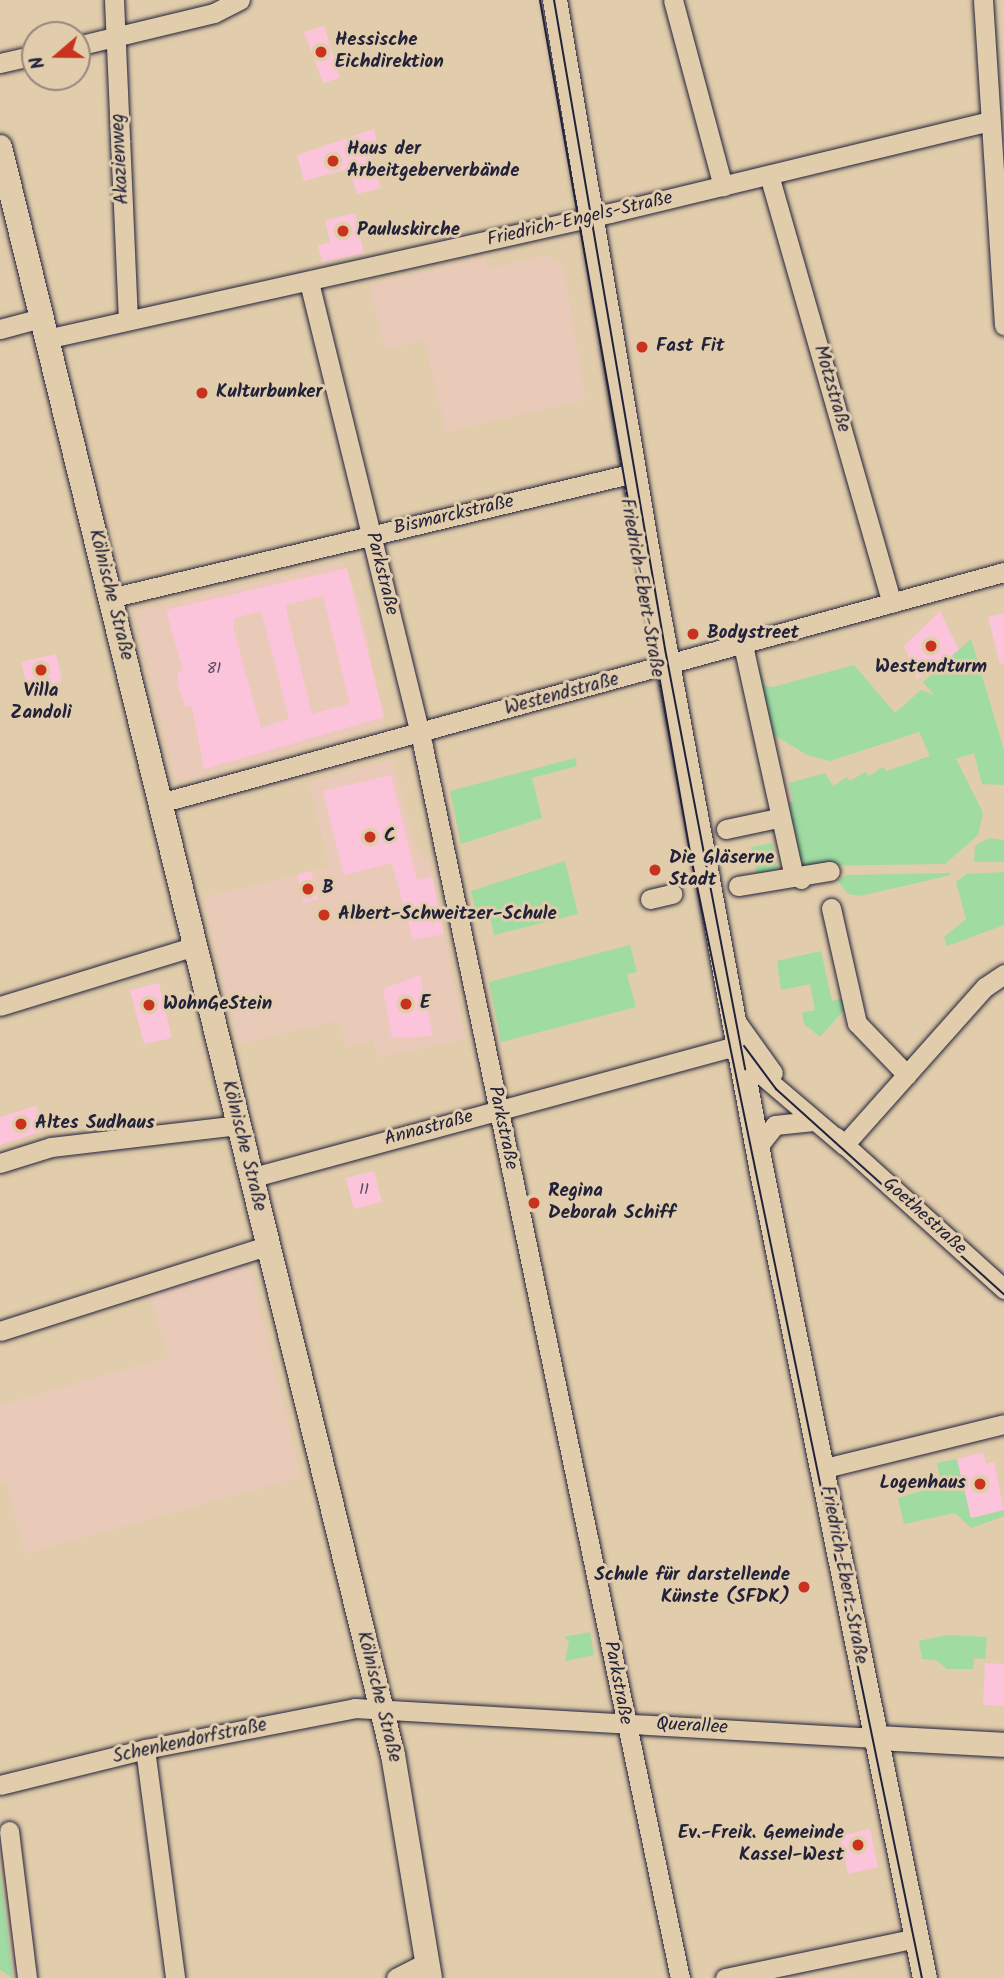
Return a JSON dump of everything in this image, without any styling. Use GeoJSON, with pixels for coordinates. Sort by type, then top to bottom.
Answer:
{"type":"FeatureCollection","features":[{"type":"Feature","properties":{"kind":"main road","name":"Friedrich-Ebert-Straße"},"geometry":{"type":"LineString","coordinates":[[540,0],[584,219],[662,669],[734,1040],[925,1978]]}},
{"type":"Feature","properties":{"kind":"main road","name":"Friedrich-Ebert-Straße"},"geometry":{"type":"LineString","coordinates":[[555,0],[584,219]]}},
{"type":"Feature","properties":{"kind":"main road","name":"Kölnische Straße"},"geometry":{"type":"LineString","coordinates":[[0,147],[381,1709],[429,1970]]}},
{"type":"Feature","properties":{"kind":"main road","name":"Friedrich-Ebert-Straße"},"geometry":{"type":"LineString","coordinates":[[734,1040],[760,1144],[762,1172]]}},
{"type":"Feature","properties":{"kind":"main road","name":"Querallee"},"geometry":{"type":"LineString","coordinates":[[876,1738],[1004,1745]]}},
{"type":"Feature","properties":{"kind":"street","name":"Akazienweg"},"geometry":{"type":"LineString","coordinates":[[114,0],[128,319]]}},
{"type":"Feature","properties":{"kind":"street"},"geometry":{"type":"LineString","coordinates":[[91,43],[214,13],[240,0]]}},
{"type":"Feature","properties":{"kind":"street"},"geometry":{"type":"LineString","coordinates":[[673,0],[723,186]]}},
{"type":"Feature","properties":{"kind":"street"},"geometry":{"type":"LineString","coordinates":[[983,0],[995,37],[990,121],[1004,325]]}},
{"type":"Feature","properties":{"kind":"street"},"geometry":{"type":"LineString","coordinates":[[0,63],[21,58]]}},
{"type":"Feature","properties":{"kind":"street","name":"Friedrich-Engels-Straße"},"geometry":{"type":"LineString","coordinates":[[44,328],[128,319],[309,282],[990,121]]}},
{"type":"Feature","properties":{"kind":"street","name":"Motzstraße"},"geometry":{"type":"LineString","coordinates":[[769,175],[892,603]]}},
{"type":"Feature","properties":{"kind":"street","name":"Parkstraße"},"geometry":{"type":"LineString","coordinates":[[309,282],[420,733],[680,1978]]}},
{"type":"Feature","properties":{"kind":"street"},"geometry":{"type":"LineString","coordinates":[[0,329],[44,328]]}},
{"type":"Feature","properties":{"kind":"street","name":"Bismarckstraße"},"geometry":{"type":"LineString","coordinates":[[110,598],[628,475]]}},
{"type":"Feature","properties":{"kind":"street","name":"Westendstraße"},"geometry":{"type":"LineString","coordinates":[[160,803],[662,669],[1004,572]]}},
{"type":"Feature","properties":{"kind":"street"},"geometry":{"type":"LineString","coordinates":[[743,645],[793,873],[792,879]]}},
{"type":"Feature","properties":{"kind":"street"},"geometry":{"type":"LineString","coordinates":[[726,829],[772,813],[792,879]]}},
{"type":"Feature","properties":{"kind":"street"},"geometry":{"type":"LineString","coordinates":[[738,886],[830,871]]}},
{"type":"Feature","properties":{"kind":"street"},"geometry":{"type":"LineString","coordinates":[[649,899],[672,894]]}},
{"type":"Feature","properties":{"kind":"street"},"geometry":{"type":"LineString","coordinates":[[831,908],[857,1023],[907,1075]]}},
{"type":"Feature","properties":{"kind":"street"},"geometry":{"type":"LineString","coordinates":[[0,1006],[195,946]]}},
{"type":"Feature","properties":{"kind":"street"},"geometry":{"type":"LineString","coordinates":[[844,1145],[985,987],[1004,974]]}},
{"type":"Feature","properties":{"kind":"street","name":"Annastraße"},"geometry":{"type":"LineString","coordinates":[[250,1178],[499,1111],[734,1040]]}},
{"type":"Feature","properties":{"kind":"street","name":"Goethestraße"},"geometry":{"type":"LineString","coordinates":[[734,1040],[811,1121],[844,1145]]}},
{"type":"Feature","properties":{"kind":"street","name":"Goethestraße"},"geometry":{"type":"LineString","coordinates":[[734,1040],[844,1145],[1004,1289]]}},
{"type":"Feature","properties":{"kind":"street"},"geometry":{"type":"LineString","coordinates":[[760,1144],[775,1125],[811,1121]]}},
{"type":"Feature","properties":{"kind":"street"},"geometry":{"type":"LineString","coordinates":[[0,1163],[51,1147],[238,1125]]}},
{"type":"Feature","properties":{"kind":"street"},"geometry":{"type":"LineString","coordinates":[[0,1332],[267,1246]]}},
{"type":"Feature","properties":{"kind":"street"},"geometry":{"type":"LineString","coordinates":[[821,1469],[1004,1424]]}},
{"type":"Feature","properties":{"kind":"street","name":"Schenkendorfstraße"},"geometry":{"type":"LineString","coordinates":[[1,1780],[355,1708],[381,1709]]}},
{"type":"Feature","properties":{"kind":"street","name":"Querallee"},"geometry":{"type":"LineString","coordinates":[[381,1709],[876,1738]]}},
{"type":"Feature","properties":{"kind":"street"},"geometry":{"type":"LineString","coordinates":[[145,1749],[175,1978]]}},
{"type":"Feature","properties":{"kind":"street"},"geometry":{"type":"LineString","coordinates":[[9,1831],[27,1978]]}},
{"type":"Feature","properties":{"kind":"street"},"geometry":{"type":"LineString","coordinates":[[725,1978],[790,1972],[917,1938]]}},
{"type":"Feature","properties":{"kind":"street"},"geometry":{"type":"LineString","coordinates":[[396,1978],[429,1970]]}},
{"type":"Feature","properties":{"kind":"shaded area"},"geometry":{"type":"Polygon","coordinates":[[[547,255],[563,265],[586,400],[446,432],[424,340],[385,349],[369,284],[485,258],[489,268],[547,255]]]}},
{"type":"Feature","properties":{"kind":"shaded area"},"geometry":{"type":"Polygon","coordinates":[[[343,561],[361,606],[384,725],[181,782],[174,777],[134,612],[343,561]]]}},
{"type":"Feature","properties":{"kind":"shaded area","name":"Albert-Schweitzer-Schule"},"geometry":{"type":"Polygon","coordinates":[[[393,759],[418,854],[429,859],[466,1039],[377,1058],[373,1041],[346,1048],[339,1021],[238,1044],[203,897],[329,867],[309,782],[393,759]]]}},
{"type":"Feature","properties":{"kind":"shaded area"},"geometry":{"type":"Polygon","coordinates":[[[242,1265],[251,1270],[301,1477],[25,1554],[6,1482],[0,1482],[0,1405],[169,1357],[149,1295],[242,1265]]]}},
{"type":"Feature","properties":{"kind":"green space"},"geometry":{"type":"Polygon","coordinates":[[[971,639],[1004,750],[1004,785],[982,784],[974,753],[956,759],[983,813],[978,835],[945,864],[798,866],[784,804],[793,802],[789,783],[825,773],[833,786],[847,777],[850,781],[865,772],[869,776],[883,767],[887,771],[930,756],[919,732],[830,761],[807,755],[769,732],[753,665],[758,664],[765,686],[773,687],[854,665],[895,713],[921,690],[934,695],[923,682],[971,639]]]}},
{"type":"Feature","properties":{"kind":"green space"},"geometry":{"type":"Polygon","coordinates":[[[575,758],[577,766],[532,778],[542,818],[461,844],[450,791],[575,758]]]}},
{"type":"Feature","properties":{"kind":"green space"},"geometry":{"type":"Polygon","coordinates":[[[989,838],[1004,840],[1004,862],[974,862],[975,846],[989,838]]]}},
{"type":"Feature","properties":{"kind":"green space"},"geometry":{"type":"Polygon","coordinates":[[[772,843],[778,870],[757,874],[751,847],[772,843]]]}},
{"type":"Feature","properties":{"kind":"green space"},"geometry":{"type":"Polygon","coordinates":[[[565,861],[578,914],[494,935],[489,910],[476,913],[471,891],[565,861]]]}},
{"type":"Feature","properties":{"kind":"green space"},"geometry":{"type":"Polygon","coordinates":[[[1004,872],[1004,925],[947,946],[944,937],[966,919],[956,882],[966,874],[1004,872]]]}},
{"type":"Feature","properties":{"kind":"green space"},"geometry":{"type":"Polygon","coordinates":[[[847,875],[951,875],[860,896],[848,894],[837,880],[847,875]]]}},
{"type":"Feature","properties":{"kind":"green space"},"geometry":{"type":"Polygon","coordinates":[[[630,945],[637,972],[627,974],[636,1007],[501,1042],[489,982],[630,945]]]}},
{"type":"Feature","properties":{"kind":"green space"},"geometry":{"type":"Polygon","coordinates":[[[821,951],[832,1001],[844,998],[846,1008],[820,1037],[804,1024],[802,1013],[815,1010],[810,984],[781,990],[777,961],[821,951]]]}},
{"type":"Feature","properties":{"kind":"green space"},"geometry":{"type":"Polygon","coordinates":[[[957,1459],[971,1518],[1004,1510],[1004,1516],[971,1528],[955,1513],[904,1524],[898,1498],[942,1485],[937,1463],[957,1459]]]}},
{"type":"Feature","properties":{"kind":"green space"},"geometry":{"type":"Polygon","coordinates":[[[590,1632],[594,1655],[565,1661],[569,1641],[564,1637],[590,1632]]]}},
{"type":"Feature","properties":{"kind":"green space"},"geometry":{"type":"Polygon","coordinates":[[[947,1635],[987,1637],[985,1659],[974,1658],[973,1669],[947,1669],[936,1660],[922,1659],[919,1641],[947,1635]]]}},
{"type":"Feature","properties":{"kind":"green space"},"geometry":{"type":"Polygon","coordinates":[[[0,1871],[13,1978],[0,1970],[0,1871]]]}},
{"type":"Feature","properties":{"kind":"building","name":"Hessische Eichdirektion"},"geometry":{"type":"Polygon","coordinates":[[[324,26],[340,78],[323,83],[304,32],[324,26]]]}},
{"type":"Feature","properties":{"kind":"building","name":"Haus der Arbeitgeberverbände"},"geometry":{"type":"Polygon","coordinates":[[[374,129],[380,155],[371,157],[381,188],[357,194],[349,169],[304,181],[297,155],[374,129]]]}},
{"type":"Feature","properties":{"kind":"building","name":"Pauluskirche"},"geometry":{"type":"Polygon","coordinates":[[[355,213],[364,253],[322,262],[318,245],[330,242],[325,220],[355,213]]]}},
{"type":"Feature","properties":{"kind":"building"},"geometry":{"type":"Polygon","coordinates":[[[347,568],[384,717],[204,769],[192,707],[185,706],[178,684],[178,672],[183,671],[166,610],[347,568]],[[323,596],[285,605],[312,714],[350,704],[323,596]],[[261,611],[235,618],[233,627],[261,728],[289,719],[261,611]]]}},
{"type":"Feature","properties":{"kind":"building","name":"Westendturm"},"geometry":{"type":"Polygon","coordinates":[[[940,611],[959,650],[917,679],[904,646],[940,611]]]}},
{"type":"Feature","properties":{"kind":"building"},"geometry":{"type":"Polygon","coordinates":[[[1004,613],[1004,663],[1000,664],[988,617],[1004,613]]]}},
{"type":"Feature","properties":{"kind":"building","name":"Villa Zandoli"},"geometry":{"type":"Polygon","coordinates":[[[56,654],[62,681],[28,689],[21,662],[56,654]]]}},
{"type":"Feature","properties":{"kind":"building","name":"C"},"geometry":{"type":"Polygon","coordinates":[[[391,775],[417,880],[432,876],[444,934],[413,940],[392,863],[344,875],[323,791],[391,775]]]}},
{"type":"Feature","properties":{"kind":"building","name":"B"},"geometry":{"type":"Polygon","coordinates":[[[311,871],[318,899],[304,903],[297,875],[311,871]]]}},
{"type":"Feature","properties":{"kind":"building","name":"E"},"geometry":{"type":"Polygon","coordinates":[[[420,975],[433,1036],[392,1038],[383,989],[420,975]]]}},
{"type":"Feature","properties":{"kind":"building","name":"WohnGeStein"},"geometry":{"type":"Polygon","coordinates":[[[159,983],[172,1038],[144,1044],[130,990],[159,983]]]}},
{"type":"Feature","properties":{"kind":"building","name":"Altes Sudhaus"},"geometry":{"type":"Polygon","coordinates":[[[36,1106],[43,1131],[0,1145],[0,1117],[36,1106]]]}},
{"type":"Feature","properties":{"kind":"building"},"geometry":{"type":"Polygon","coordinates":[[[374,1171],[382,1202],[354,1209],[346,1178],[374,1171]]]}},
{"type":"Feature","properties":{"kind":"building","name":"Logenhaus"},"geometry":{"type":"Polygon","coordinates":[[[983,1452],[986,1464],[994,1462],[1004,1510],[971,1518],[957,1459],[983,1452]]]}},
{"type":"Feature","properties":{"kind":"building"},"geometry":{"type":"Polygon","coordinates":[[[985,1663],[1004,1664],[1004,1706],[983,1705],[985,1663]]]}},
{"type":"Feature","properties":{"kind":"building","name":"Ev.-Freik. Gemeinde Kassel-West"},"geometry":{"type":"Polygon","coordinates":[[[870,1829],[878,1867],[848,1874],[840,1836],[870,1829]]]}},
{"type":"Feature","properties":{"kind":"tram line"},"geometry":{"type":"LineString","coordinates":[[540,0],[691,857],[922,1978]]}},
{"type":"Feature","properties":{"kind":"tram line"},"geometry":{"type":"LineString","coordinates":[[554,0],[665,649],[745,1069]]}},
{"type":"Feature","properties":{"kind":"tram line"},"geometry":{"type":"LineString","coordinates":[[744,1046],[776,1089],[1004,1294]]}},
{"type":"Feature","properties":{"kind":"place","name":"Hessische Eichdirektion"},"geometry":{"type":"Point","coordinates":[321,52]}},
{"type":"Feature","properties":{"kind":"place","name":"Haus der Arbeitgeberverbände"},"geometry":{"type":"Point","coordinates":[333,161]}},
{"type":"Feature","properties":{"kind":"place","name":"Pauluskirche"},"geometry":{"type":"Point","coordinates":[343,231]}},
{"type":"Feature","properties":{"kind":"place","name":"Fast Fit"},"geometry":{"type":"Point","coordinates":[642,347]}},
{"type":"Feature","properties":{"kind":"place","name":"Kulturbunker"},"geometry":{"type":"Point","coordinates":[202,393]}},
{"type":"Feature","properties":{"kind":"place","name":"Bodystreet"},"geometry":{"type":"Point","coordinates":[693,634]}},
{"type":"Feature","properties":{"kind":"place","name":"Westendturm"},"geometry":{"type":"Point","coordinates":[931,646]}},
{"type":"Feature","properties":{"kind":"place","name":"Villa Zandoli"},"geometry":{"type":"Point","coordinates":[41,670]}},
{"type":"Feature","properties":{"kind":"place","name":"C"},"geometry":{"type":"Point","coordinates":[370,837]}},
{"type":"Feature","properties":{"kind":"place","name":"Die Gläserne Stadt"},"geometry":{"type":"Point","coordinates":[655,870]}},
{"type":"Feature","properties":{"kind":"place","name":"B"},"geometry":{"type":"Point","coordinates":[308,889]}},
{"type":"Feature","properties":{"kind":"place","name":"Albert-Schweitzer-Schule"},"geometry":{"type":"Point","coordinates":[324,915]}},
{"type":"Feature","properties":{"kind":"place","name":"E"},"geometry":{"type":"Point","coordinates":[406,1004]}},
{"type":"Feature","properties":{"kind":"place","name":"WohnGeStein"},"geometry":{"type":"Point","coordinates":[149,1005]}},
{"type":"Feature","properties":{"kind":"place","name":"Altes Sudhaus"},"geometry":{"type":"Point","coordinates":[21,1124]}},
{"type":"Feature","properties":{"kind":"place","name":"Regina Deborah Schiff"},"geometry":{"type":"Point","coordinates":[534,1203]}},
{"type":"Feature","properties":{"kind":"place","name":"Logenhaus"},"geometry":{"type":"Point","coordinates":[980,1484]}},
{"type":"Feature","properties":{"kind":"place","name":"Schule für darstellende Künste (SFDK)"},"geometry":{"type":"Point","coordinates":[804,1587]}},
{"type":"Feature","properties":{"kind":"place","name":"Ev.-Freik. Gemeinde Kassel-West"},"geometry":{"type":"Point","coordinates":[858,1845]}}]}
